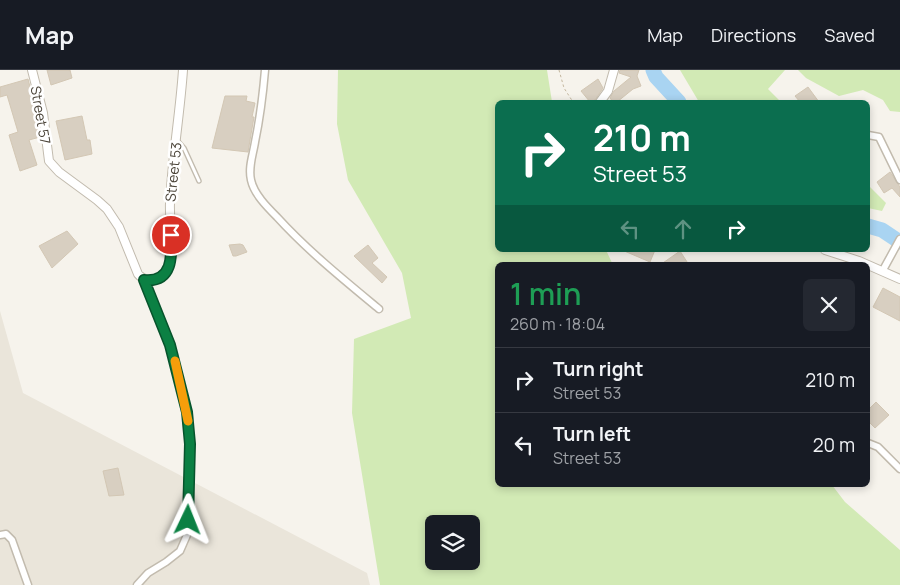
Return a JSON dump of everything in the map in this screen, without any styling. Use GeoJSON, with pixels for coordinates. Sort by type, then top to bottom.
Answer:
{"type":"FeatureCollection","features":[{"type":"Feature","properties":{"kind":"street","name":"Street 57"},"geometry":{"type":"LineString","coordinates":[[32,70],[43,113],[49,161],[59,172],[107,209],[119,227],[138,274],[144,280]]}},
{"type":"Feature","properties":{"kind":"street","name":"Street 53"},"geometry":{"type":"LineString","coordinates":[[144,280],[157,279],[167,271],[170,264],[172,245],[170,205],[183,70]]}},
{"type":"Feature","properties":{"kind":"street"},"geometry":{"type":"LineString","coordinates":[[265,70],[255,142],[250,162],[251,181],[263,202],[293,234],[318,258],[379,309]]}},
{"type":"Feature","properties":{"kind":"street"},"geometry":{"type":"LineString","coordinates":[[601,100],[608,91],[614,70]]}},
{"type":"Feature","properties":{"kind":"street"},"geometry":{"type":"LineString","coordinates":[[870,135],[878,137],[900,180]]}},
{"type":"Feature","properties":{"kind":"street"},"geometry":{"type":"LineString","coordinates":[[883,270],[900,239]]}},
{"type":"Feature","properties":{"kind":"street"},"geometry":{"type":"LineString","coordinates":[[830,252],[855,262]]}},
{"type":"Feature","properties":{"kind":"street"},"geometry":{"type":"LineString","coordinates":[[870,266],[883,270],[900,279]]}},
{"type":"Feature","properties":{"kind":"street"},"geometry":{"type":"LineString","coordinates":[[137,585],[148,573],[180,551],[187,535],[190,459],[187,412],[180,381],[170,345],[144,280]]}},
{"type":"Feature","properties":{"kind":"street"},"geometry":{"type":"LineString","coordinates":[[870,444],[878,447],[900,469]]}},
{"type":"Feature","properties":{"kind":"street"},"geometry":{"type":"LineString","coordinates":[[0,535],[6,534],[12,540],[28,585]]}},
{"type":"Feature","properties":{"kind":"lane"},"geometry":{"type":"LineString","coordinates":[[177,139],[184,148],[199,181]]}},
{"type":"Feature","properties":{"kind":"path"},"geometry":{"type":"LineString","coordinates":[[559,70],[564,88],[572,100]]}},
{"type":"Feature","properties":{"kind":"shaded area"},"geometry":{"type":"Polygon","coordinates":[[[0,311],[23,393],[367,573],[370,585],[0,585],[0,311]]]}},
{"type":"Feature","properties":{"kind":"green space"},"geometry":{"type":"Polygon","coordinates":[[[338,70],[547,70],[552,100],[495,100],[495,252],[607,252],[612,262],[495,262],[495,487],[834,487],[845,502],[900,550],[900,585],[380,585],[352,413],[354,339],[411,318],[402,273],[348,180],[337,124],[338,70]]]}},
{"type":"Feature","properties":{"kind":"green space"},"geometry":{"type":"Polygon","coordinates":[[[680,70],[785,70],[768,89],[779,100],[698,100],[680,70]]]}},
{"type":"Feature","properties":{"kind":"green space"},"geometry":{"type":"Polygon","coordinates":[[[798,70],[900,70],[900,112],[890,111],[883,100],[863,90],[839,96],[806,78],[798,70]]]}},
{"type":"Feature","properties":{"kind":"green space"},"geometry":{"type":"Polygon","coordinates":[[[870,187],[886,203],[882,211],[870,208],[870,187]]]}},
{"type":"Feature","properties":{"kind":"building"},"geometry":{"type":"Polygon","coordinates":[[[47,70],[70,70],[72,78],[51,85],[47,70]]]}},
{"type":"Feature","properties":{"kind":"building"},"geometry":{"type":"Polygon","coordinates":[[[620,70],[639,70],[637,76],[641,86],[633,89],[619,100],[612,100],[610,98],[614,91],[631,77],[619,73],[620,70]]]}},
{"type":"Feature","properties":{"kind":"building"},"geometry":{"type":"Polygon","coordinates":[[[28,79],[38,117],[34,118],[40,137],[29,140],[37,165],[20,171],[9,135],[18,132],[7,95],[0,97],[0,87],[28,79]]]}},
{"type":"Feature","properties":{"kind":"building"},"geometry":{"type":"Polygon","coordinates":[[[598,79],[603,88],[595,100],[588,100],[581,91],[598,79]]]}},
{"type":"Feature","properties":{"kind":"building"},"geometry":{"type":"Polygon","coordinates":[[[808,87],[818,100],[798,100],[795,96],[808,87]]]}},
{"type":"Feature","properties":{"kind":"building"},"geometry":{"type":"Polygon","coordinates":[[[225,96],[247,96],[246,101],[255,103],[248,152],[212,148],[225,96]]]}},
{"type":"Feature","properties":{"kind":"building"},"geometry":{"type":"Polygon","coordinates":[[[82,116],[87,140],[90,140],[92,154],[65,160],[56,121],[82,116]]]}},
{"type":"Feature","properties":{"kind":"building"},"geometry":{"type":"Polygon","coordinates":[[[890,172],[900,187],[900,197],[892,188],[884,193],[877,182],[890,172]]]}},
{"type":"Feature","properties":{"kind":"building"},"geometry":{"type":"Polygon","coordinates":[[[67,231],[78,244],[52,268],[39,246],[67,231]]]}},
{"type":"Feature","properties":{"kind":"building"},"geometry":{"type":"Polygon","coordinates":[[[229,245],[243,245],[247,252],[233,256],[229,245]]]}},
{"type":"Feature","properties":{"kind":"building"},"geometry":{"type":"Polygon","coordinates":[[[368,245],[378,258],[372,263],[387,277],[382,283],[354,256],[368,245]]]}},
{"type":"Feature","properties":{"kind":"building"},"geometry":{"type":"Polygon","coordinates":[[[627,252],[654,252],[650,262],[627,252]]]}},
{"type":"Feature","properties":{"kind":"building"},"geometry":{"type":"Polygon","coordinates":[[[681,252],[687,262],[664,262],[681,252]]]}},
{"type":"Feature","properties":{"kind":"building"},"geometry":{"type":"Polygon","coordinates":[[[883,288],[900,297],[900,321],[873,307],[883,288]]]}},
{"type":"Feature","properties":{"kind":"building"},"geometry":{"type":"Polygon","coordinates":[[[876,402],[889,415],[875,428],[870,423],[870,408],[876,402]]]}},
{"type":"Feature","properties":{"kind":"building"},"geometry":{"type":"Polygon","coordinates":[[[118,468],[124,495],[109,496],[103,471],[118,468]]]}},
{"type":"Feature","properties":{"kind":"waterway"},"geometry":{"type":"LineString","coordinates":[[653,70],[656,77],[677,100]]}},
{"type":"Feature","properties":{"kind":"waterway"},"geometry":{"type":"LineString","coordinates":[[870,227],[882,230],[900,242]]}},
{"type":"Feature","properties":{"kind":"slow traffic"},"geometry":{"type":"LineString","coordinates":[[175,361],[188,421]]}},
{"type":"Feature","properties":{"kind":"route"},"geometry":{"type":"LineString","coordinates":[[171,235],[171,257],[167,271],[157,279],[144,280],[170,345],[187,412],[190,444],[188,520]]}}]}
